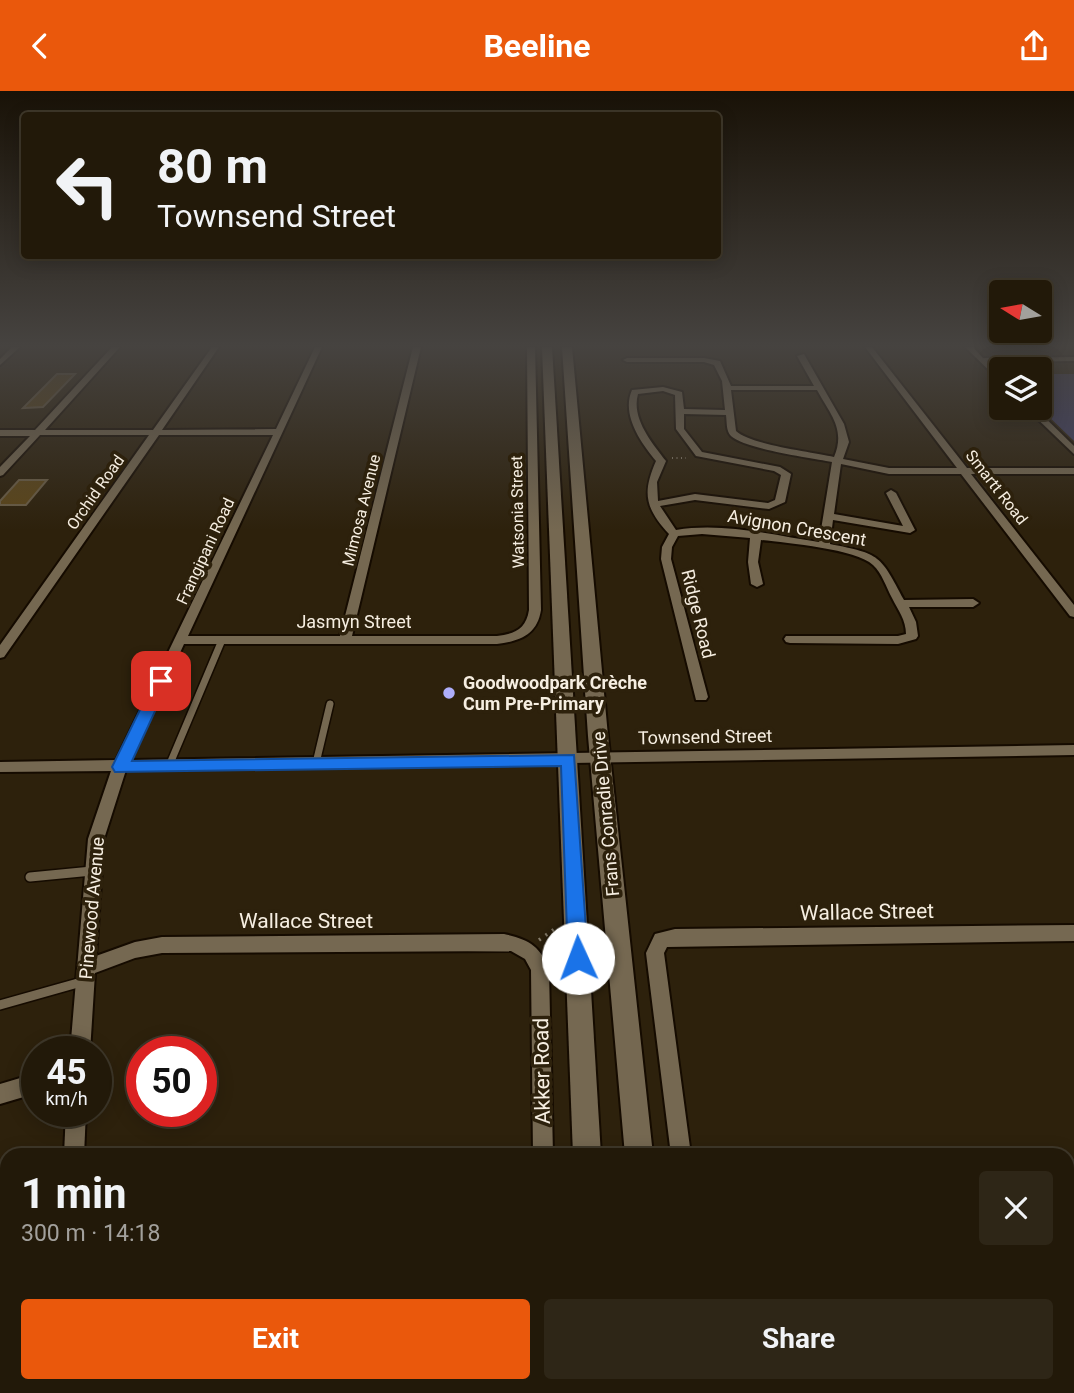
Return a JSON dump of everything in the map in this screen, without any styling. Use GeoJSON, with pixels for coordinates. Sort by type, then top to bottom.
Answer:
{"type":"FeatureCollection","features":[{"type":"Feature","properties":{"kind":"main road","name":"Frans Conradie Drive"},"geometry":{"type":"LineString","coordinates":[[550,408],[587,1148]]}},
{"type":"Feature","properties":{"kind":"main road","name":"Frans Conradie Drive"},"geometry":{"type":"LineString","coordinates":[[572,408],[601,758],[638,1148]]}},
{"type":"Feature","properties":{"kind":"street"},"geometry":{"type":"LineString","coordinates":[[0,473],[61,408]]}},
{"type":"Feature","properties":{"kind":"street","name":"Orchid Road"},"geometry":{"type":"LineString","coordinates":[[0,654],[173,408]]}},
{"type":"Feature","properties":{"kind":"street","name":"Frangipani Road"},"geometry":{"type":"LineString","coordinates":[[120,767],[291,408]]}},
{"type":"Feature","properties":{"kind":"street","name":"Mimosa Avenue"},"geometry":{"type":"LineString","coordinates":[[345,639],[402,408]]}},
{"type":"Feature","properties":{"kind":"street","name":"Watsonia Street"},"geometry":{"type":"LineString","coordinates":[[527,632],[532,625],[535,610],[532,408]]}},
{"type":"Feature","properties":{"kind":"street"},"geometry":{"type":"LineString","coordinates":[[635,408],[641,437],[660,460],[651,483],[655,504],[660,518],[674,534]]}},
{"type":"Feature","properties":{"kind":"street"},"geometry":{"type":"LineString","coordinates":[[655,504],[695,497],[761,506],[780,502],[786,478],[782,470],[699,454],[681,432],[681,408]]}},
{"type":"Feature","properties":{"kind":"street"},"geometry":{"type":"LineString","coordinates":[[729,408],[731,429],[740,438],[889,471],[1074,471]]}},
{"type":"Feature","properties":{"kind":"street"},"geometry":{"type":"LineString","coordinates":[[824,547],[837,461],[845,440],[831,408]]}},
{"type":"Feature","properties":{"kind":"street","name":"Smartt Road"},"geometry":{"type":"LineString","coordinates":[[915,408],[1074,613]]}},
{"type":"Feature","properties":{"kind":"street"},"geometry":{"type":"LineString","coordinates":[[681,411],[729,413]]}},
{"type":"Feature","properties":{"kind":"street"},"geometry":{"type":"LineString","coordinates":[[1042,420],[1074,451]]}},
{"type":"Feature","properties":{"kind":"street"},"geometry":{"type":"LineString","coordinates":[[0,433],[279,432]]}},
{"type":"Feature","properties":{"kind":"street"},"geometry":{"type":"LineString","coordinates":[[827,516],[910,530],[891,493]]}},
{"type":"Feature","properties":{"kind":"street","name":"Avignon Crescent"},"geometry":{"type":"LineString","coordinates":[[674,534],[701,530],[855,552],[874,560],[912,627],[912,636],[905,639],[790,639]]}},
{"type":"Feature","properties":{"kind":"street","name":"Ridge Road"},"geometry":{"type":"LineString","coordinates":[[674,534],[667,547],[666,559],[701,697]]}},
{"type":"Feature","properties":{"kind":"street"},"geometry":{"type":"LineString","coordinates":[[756,536],[753,562],[757,584]]}},
{"type":"Feature","properties":{"kind":"street"},"geometry":{"type":"LineString","coordinates":[[901,604],[973,603]]}},
{"type":"Feature","properties":{"kind":"street","name":"Jasmyn Street"},"geometry":{"type":"LineString","coordinates":[[180,640],[497,640],[527,632]]}},
{"type":"Feature","properties":{"kind":"street","name":"Townsend Street"},"geometry":{"type":"LineString","coordinates":[[0,767],[1074,751]]}},
{"type":"Feature","properties":{"kind":"street","name":"Pinewood Avenue"},"geometry":{"type":"LineString","coordinates":[[81,1036],[93,871],[99,826],[120,767]]}},
{"type":"Feature","properties":{"kind":"street","name":"Wallace Street"},"geometry":{"type":"LineString","coordinates":[[680,1148],[655,953],[661,940],[675,937],[1074,933]]}},
{"type":"Feature","properties":{"kind":"street","name":"Wallace Street"},"geometry":{"type":"LineString","coordinates":[[86,974],[135,950],[162,945],[504,942],[529,949]]}},
{"type":"Feature","properties":{"kind":"street","name":"Akker Road"},"geometry":{"type":"LineString","coordinates":[[529,949],[536,956],[540,970],[543,1148]]}},
{"type":"Feature","properties":{"kind":"street"},"geometry":{"type":"LineString","coordinates":[[0,1094],[21,1088]]}},
{"type":"Feature","properties":{"kind":"street"},"geometry":{"type":"LineString","coordinates":[[74,1148],[75,1127]]}},
{"type":"Feature","properties":{"kind":"lane"},"geometry":{"type":"LineString","coordinates":[[168,766],[222,640]]}},
{"type":"Feature","properties":{"kind":"lane"},"geometry":{"type":"LineString","coordinates":[[316,764],[330,704]]}},
{"type":"Feature","properties":{"kind":"lane"},"geometry":{"type":"LineString","coordinates":[[30,877],[93,871]]}},
{"type":"Feature","properties":{"kind":"lane"},"geometry":{"type":"LineString","coordinates":[[0,1005],[86,974]]}},
{"type":"Feature","properties":{"kind":"path"},"geometry":{"type":"LineString","coordinates":[[660,460],[699,454]]}},
{"type":"Feature","properties":{"kind":"path"},"geometry":{"type":"LineString","coordinates":[[529,949],[549,931],[559,927]]}},
{"type":"Feature","properties":{"kind":"shaded area"},"geometry":{"type":"Polygon","coordinates":[[[1052,408],[1074,408],[1074,441],[1052,420],[1052,408]]]}},
{"type":"Feature","properties":{"kind":"building"},"geometry":{"type":"Polygon","coordinates":[[[19,480],[47,480],[26,505],[0,505],[0,501],[19,480]]]}},
{"type":"Feature","properties":{"kind":"place","name":"Goodwoodpark Crèche Cum Pre-Primary"},"geometry":{"type":"Point","coordinates":[449,693]}},
{"type":"Feature","properties":{"kind":"route"},"geometry":{"type":"LineString","coordinates":[[161,681],[120,767],[569,760],[578,958]]}}]}
